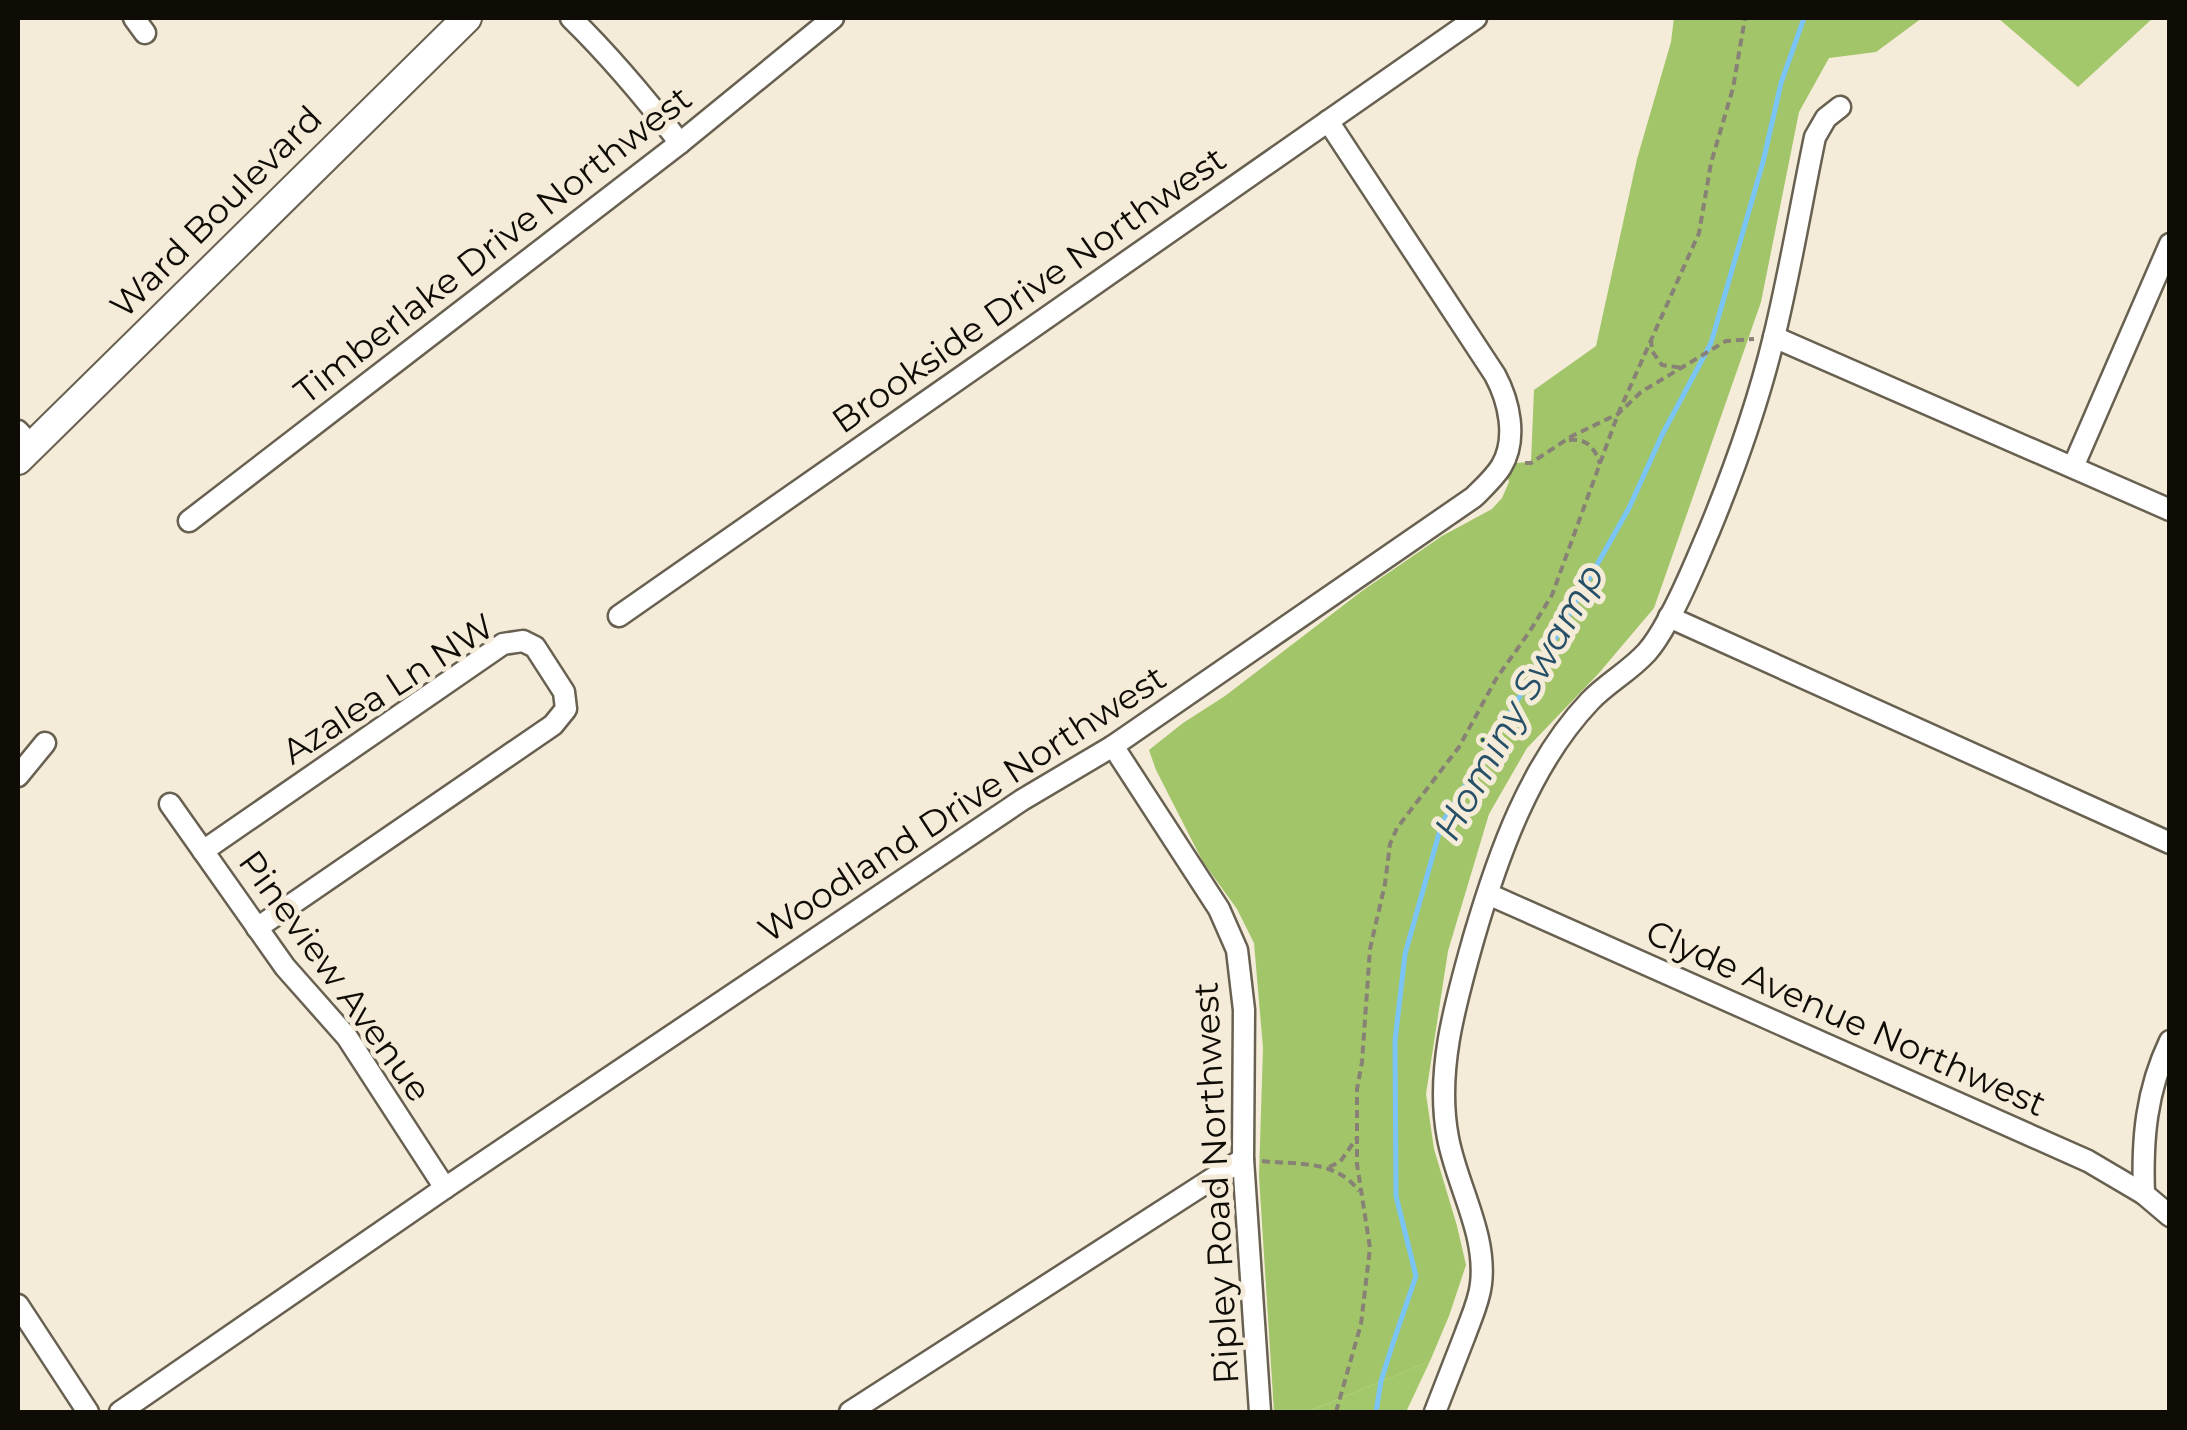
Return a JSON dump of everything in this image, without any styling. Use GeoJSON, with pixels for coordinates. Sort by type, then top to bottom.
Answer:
{"type":"FeatureCollection","features":[{"type":"Feature","properties":{"kind":"main road","name":"Ward Boulevard"},"geometry":{"type":"LineString","coordinates":[[22,446],[467,18]]}},
{"type":"Feature","properties":{"kind":"street"},"geometry":{"type":"LineString","coordinates":[[571,18],[603,49],[680,143]]}},
{"type":"Feature","properties":{"kind":"street","name":"Timberlake Drive Northwest"},"geometry":{"type":"LineString","coordinates":[[190,520],[680,143],[834,18]]}},
{"type":"Feature","properties":{"kind":"street","name":"Brookside Drive Northwest"},"geometry":{"type":"LineString","coordinates":[[619,616],[1476,18]]}},
{"type":"Feature","properties":{"kind":"street"},"geometry":{"type":"LineString","coordinates":[[1435,1412],[1481,1286],[1479,1246],[1453,1162],[1443,1102],[1444,1069],[1456,1008],[1488,894],[1522,804],[1553,749],[1589,702],[1647,652],[1690,574],[1753,411],[1774,337],[1815,137],[1826,118],[1840,106]]}},
{"type":"Feature","properties":{"kind":"street"},"geometry":{"type":"LineString","coordinates":[[1328,120],[1504,392],[1510,431],[1504,464]]}},
{"type":"Feature","properties":{"kind":"street"},"geometry":{"type":"LineString","coordinates":[[2073,467],[2170,244]]}},
{"type":"Feature","properties":{"kind":"street"},"geometry":{"type":"LineString","coordinates":[[1774,337],[2170,510]]}},
{"type":"Feature","properties":{"kind":"street","name":"Woodland Drive Northwest"},"geometry":{"type":"LineString","coordinates":[[120,1412],[1022,800],[1113,746],[1474,497],[1504,464]]}},
{"type":"Feature","properties":{"kind":"street"},"geometry":{"type":"LineString","coordinates":[[1669,617],[2170,843]]}},
{"type":"Feature","properties":{"kind":"street","name":"Azalea Ln NW"},"geometry":{"type":"LineString","coordinates":[[203,852],[504,644],[524,641],[535,647],[564,692],[566,709],[552,724],[257,928]]}},
{"type":"Feature","properties":{"kind":"street"},"geometry":{"type":"LineString","coordinates":[[18,776],[45,743]]}},
{"type":"Feature","properties":{"kind":"street","name":"Ripley Road Northwest"},"geometry":{"type":"LineString","coordinates":[[1113,746],[1218,909],[1236,950],[1244,1010],[1243,1159],[1260,1412]]}},
{"type":"Feature","properties":{"kind":"street","name":"Pineview Avenue"},"geometry":{"type":"LineString","coordinates":[[170,804],[285,967],[347,1037],[445,1188]]}},
{"type":"Feature","properties":{"kind":"street","name":"Clyde Avenue Northwest"},"geometry":{"type":"LineString","coordinates":[[1488,894],[2088,1161],[2144,1194],[2170,1216]]}},
{"type":"Feature","properties":{"kind":"street"},"geometry":{"type":"LineString","coordinates":[[2144,1194],[2146,1112],[2170,1040]]}},
{"type":"Feature","properties":{"kind":"street"},"geometry":{"type":"LineString","coordinates":[[850,1412],[1243,1159]]}},
{"type":"Feature","properties":{"kind":"street"},"geometry":{"type":"LineString","coordinates":[[18,1305],[88,1412]]}},
{"type":"Feature","properties":{"kind":"path"},"geometry":{"type":"LineString","coordinates":[[1336,1412],[1362,1324],[1370,1248],[1356,1139],[1357,1089],[1367,976],[1390,844],[1397,828],[1459,747],[1496,679],[1552,596],[1618,414],[1698,233],[1711,163],[1734,88],[1744,18]]}},
{"type":"Feature","properties":{"kind":"path"},"geometry":{"type":"LineString","coordinates":[[1504,464],[1531,462],[1618,414],[1640,392],[1726,341],[1774,337]]}},
{"type":"Feature","properties":{"kind":"path"},"geometry":{"type":"LineString","coordinates":[[1651,338],[1652,351],[1662,365],[1682,368]]}},
{"type":"Feature","properties":{"kind":"path"},"geometry":{"type":"LineString","coordinates":[[1564,441],[1588,442],[1600,464]]}},
{"type":"Feature","properties":{"kind":"path"},"geometry":{"type":"LineString","coordinates":[[1329,1167],[1340,1162],[1356,1139]]}},
{"type":"Feature","properties":{"kind":"path"},"geometry":{"type":"LineString","coordinates":[[1243,1159],[1329,1167],[1353,1183],[1361,1195]]}},
{"type":"Feature","properties":{"kind":"green space"},"geometry":{"type":"Polygon","coordinates":[[[1674,18],[1922,18],[1876,52],[1829,58],[1799,112],[1761,302],[1654,608],[1527,748],[1489,814],[1448,951],[1426,1094],[1434,1149],[1466,1265],[1430,1361],[1307,1412],[1274,1412],[1259,1176],[1263,1048],[1254,943],[1237,909],[1203,862],[1149,750],[1362,591],[1442,536],[1492,509],[1509,482],[1504,464],[1531,462],[1534,390],[1596,346],[1637,159],[1671,42],[1674,18]]]}},
{"type":"Feature","properties":{"kind":"green space"},"geometry":{"type":"Polygon","coordinates":[[[1998,18],[2153,18],[2078,87],[1998,18]]]}},
{"type":"Feature","properties":{"kind":"green space"},"geometry":{"type":"Polygon","coordinates":[[[1430,1361],[1406,1412],[1307,1412],[1430,1361]]]}},
{"type":"Feature","properties":{"kind":"waterway","name":"Hominy Swamp"},"geometry":{"type":"LineString","coordinates":[[1376,1412],[1381,1381],[1416,1276],[1396,1196],[1395,1041],[1405,954],[1442,823],[1558,634],[1629,508],[1711,343],[1763,162],[1781,83],[1804,18]]}}]}
